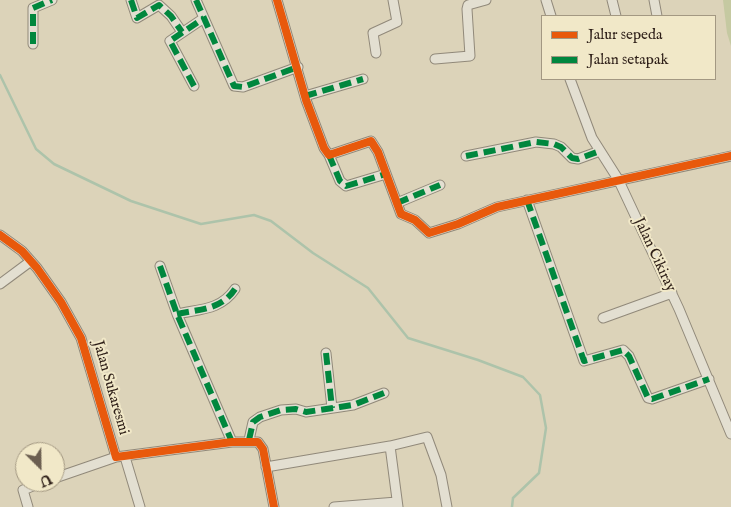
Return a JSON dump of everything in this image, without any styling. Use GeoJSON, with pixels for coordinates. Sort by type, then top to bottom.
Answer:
{"type":"FeatureCollection","features":[{"type":"Feature","properties":{"kind":"street"},"geometry":{"type":"LineString","coordinates":[[34,44],[33,8],[50,0]]}},
{"type":"Feature","properties":{"kind":"street"},"geometry":{"type":"LineString","coordinates":[[131,0],[137,18],[159,5],[171,16],[182,32]]}},
{"type":"Feature","properties":{"kind":"street"},"geometry":{"type":"LineString","coordinates":[[196,0],[226,71],[237,88],[298,67]]}},
{"type":"Feature","properties":{"kind":"street"},"geometry":{"type":"LineString","coordinates":[[277,0],[305,96],[324,148],[340,181],[346,186],[386,174]]}},
{"type":"Feature","properties":{"kind":"street"},"geometry":{"type":"LineString","coordinates":[[376,53],[373,33],[397,22],[393,0]]}},
{"type":"Feature","properties":{"kind":"street"},"geometry":{"type":"LineString","coordinates":[[435,59],[470,56],[468,5],[472,2],[486,0]]}},
{"type":"Feature","properties":{"kind":"street"},"geometry":{"type":"LineString","coordinates":[[546,0],[551,15]]}},
{"type":"Feature","properties":{"kind":"street"},"geometry":{"type":"LineString","coordinates":[[612,0],[616,15]]}},
{"type":"Feature","properties":{"kind":"street"},"geometry":{"type":"LineString","coordinates":[[654,0],[657,15]]}},
{"type":"Feature","properties":{"kind":"street"},"geometry":{"type":"LineString","coordinates":[[194,86],[170,45],[171,39],[204,18]]}},
{"type":"Feature","properties":{"kind":"street"},"geometry":{"type":"LineString","coordinates":[[305,96],[363,79]]}},
{"type":"Feature","properties":{"kind":"street","name":"Jalan Cikiray"},"geometry":{"type":"LineString","coordinates":[[570,80],[580,110],[600,151],[618,179],[672,293],[731,434]]}},
{"type":"Feature","properties":{"kind":"street"},"geometry":{"type":"LineString","coordinates":[[329,155],[371,141],[374,144],[403,216],[414,220],[429,234],[496,207],[731,156]]}},
{"type":"Feature","properties":{"kind":"street"},"geometry":{"type":"LineString","coordinates":[[466,156],[536,142],[554,144],[561,147],[572,158],[578,159],[600,151]]}},
{"type":"Feature","properties":{"kind":"street"},"geometry":{"type":"LineString","coordinates":[[397,203],[440,185]]}},
{"type":"Feature","properties":{"kind":"street"},"geometry":{"type":"LineString","coordinates":[[526,200],[584,361],[623,350],[629,356],[645,393],[652,399],[709,379]]}},
{"type":"Feature","properties":{"kind":"street","name":"Jalan Sukaresmi"},"geometry":{"type":"LineString","coordinates":[[0,235],[31,260],[61,302],[81,338],[120,457],[249,440]]}},
{"type":"Feature","properties":{"kind":"street"},"geometry":{"type":"LineString","coordinates":[[0,284],[31,260]]}},
{"type":"Feature","properties":{"kind":"street"},"geometry":{"type":"LineString","coordinates":[[160,266],[178,314],[232,442]]}},
{"type":"Feature","properties":{"kind":"street"},"geometry":{"type":"LineString","coordinates":[[178,314],[221,305],[228,300],[234,289]]}},
{"type":"Feature","properties":{"kind":"street"},"geometry":{"type":"LineString","coordinates":[[603,318],[672,293]]}},
{"type":"Feature","properties":{"kind":"street"},"geometry":{"type":"LineString","coordinates":[[326,353],[332,408]]}},
{"type":"Feature","properties":{"kind":"street"},"geometry":{"type":"LineString","coordinates":[[274,507],[261,445],[249,440],[252,425],[260,417],[295,409],[304,412],[353,405],[384,393]]}},
{"type":"Feature","properties":{"kind":"street"},"geometry":{"type":"LineString","coordinates":[[266,467],[390,446],[427,437],[441,475],[447,507]]}},
{"type":"Feature","properties":{"kind":"street"},"geometry":{"type":"LineString","coordinates":[[334,507],[397,504],[390,446]]}},
{"type":"Feature","properties":{"kind":"street"},"geometry":{"type":"LineString","coordinates":[[65,475],[120,457],[140,507]]}},
{"type":"Feature","properties":{"kind":"street"},"geometry":{"type":"LineString","coordinates":[[24,492],[28,507]]}},
{"type":"Feature","properties":{"kind":"green space"},"geometry":{"type":"Polygon","coordinates":[[[723,0],[731,0],[731,46],[727,33],[723,0]]]}},
{"type":"Feature","properties":{"kind":"waterway"},"geometry":{"type":"LineString","coordinates":[[0,75],[36,149],[54,164],[131,201],[201,224],[254,215],[271,221],[313,253],[368,288],[408,338],[478,360],[523,377],[540,395],[546,428],[539,473],[513,498],[512,507]]}},
{"type":"Feature","properties":{"kind":"marked path"},"geometry":{"type":"LineString","coordinates":[[33,44],[33,8],[52,0]]}},
{"type":"Feature","properties":{"kind":"marked path"},"geometry":{"type":"LineString","coordinates":[[131,0],[137,18],[159,5],[171,16],[182,32]]}},
{"type":"Feature","properties":{"kind":"marked path"},"geometry":{"type":"LineString","coordinates":[[196,0],[234,86],[243,87],[298,67]]}},
{"type":"Feature","properties":{"kind":"marked path"},"geometry":{"type":"LineString","coordinates":[[194,86],[170,41],[204,18]]}},
{"type":"Feature","properties":{"kind":"marked path"},"geometry":{"type":"LineString","coordinates":[[305,96],[363,79]]}},
{"type":"Feature","properties":{"kind":"marked path"},"geometry":{"type":"LineString","coordinates":[[466,156],[536,142],[554,144],[561,147],[572,158],[578,159],[600,151]]}},
{"type":"Feature","properties":{"kind":"marked path"},"geometry":{"type":"LineString","coordinates":[[329,155],[340,181],[346,186],[386,174]]}},
{"type":"Feature","properties":{"kind":"marked path"},"geometry":{"type":"LineString","coordinates":[[397,203],[440,185]]}},
{"type":"Feature","properties":{"kind":"marked path"},"geometry":{"type":"LineString","coordinates":[[527,200],[584,361],[623,350],[629,356],[648,398],[652,399],[709,379]]}},
{"type":"Feature","properties":{"kind":"marked path"},"geometry":{"type":"LineString","coordinates":[[160,266],[177,314],[232,442]]}},
{"type":"Feature","properties":{"kind":"marked path"},"geometry":{"type":"LineString","coordinates":[[177,314],[217,305],[235,289]]}},
{"type":"Feature","properties":{"kind":"marked path"},"geometry":{"type":"LineString","coordinates":[[326,353],[332,408]]}},
{"type":"Feature","properties":{"kind":"marked path"},"geometry":{"type":"LineString","coordinates":[[249,440],[253,422],[260,417],[281,410],[296,409],[306,412],[353,405],[384,393]]}},
{"type":"Feature","properties":{"kind":"cycle path"},"geometry":{"type":"LineString","coordinates":[[277,0],[306,100],[324,148],[329,155],[371,141],[378,152],[401,214],[415,220],[429,233],[458,224],[497,207],[731,156]]}},
{"type":"Feature","properties":{"kind":"cycle path"},"geometry":{"type":"LineString","coordinates":[[0,235],[22,251],[37,268],[61,302],[81,338],[116,457],[232,442],[258,442],[263,449],[274,507]]}}]}
